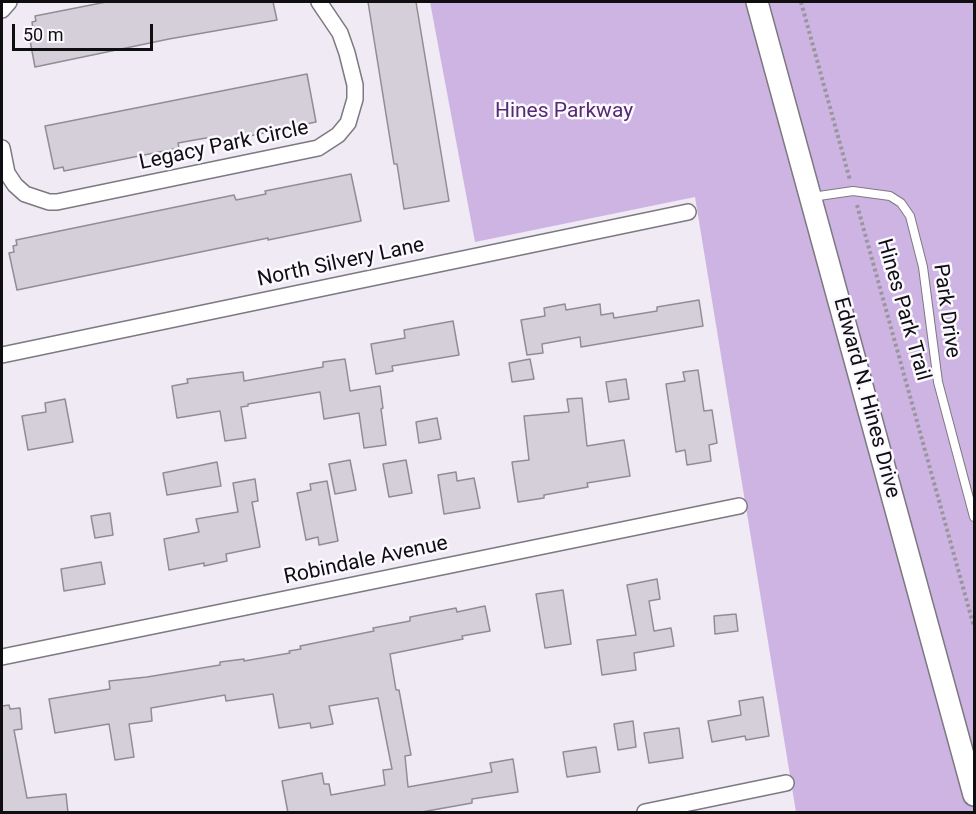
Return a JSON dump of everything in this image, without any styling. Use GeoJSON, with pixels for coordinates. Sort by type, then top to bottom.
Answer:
{"type":"FeatureCollection","features":[{"type":"Feature","properties":{"kind":"street"},"geometry":{"type":"LineString","coordinates":[[2,10],[9,2]]}},
{"type":"Feature","properties":{"kind":"street","name":"Legacy Park Circle"},"geometry":{"type":"LineString","coordinates":[[2,148],[7,173],[15,185],[25,194],[57,202],[318,148],[338,135],[348,123],[355,99],[355,85],[340,33],[319,2]]}},
{"type":"Feature","properties":{"kind":"street","name":"Edward N. Hines Drive"},"geometry":{"type":"LineString","coordinates":[[757,2],[975,795]]}},
{"type":"Feature","properties":{"kind":"street","name":"North Silvery Lane"},"geometry":{"type":"LineString","coordinates":[[2,355],[688,212]]}},
{"type":"Feature","properties":{"kind":"street","name":"Robindale Avenue"},"geometry":{"type":"LineString","coordinates":[[2,657],[739,506]]}},
{"type":"Feature","properties":{"kind":"street"},"geometry":{"type":"LineString","coordinates":[[645,813],[786,783]]}},
{"type":"Feature","properties":{"kind":"lane","name":"Park Drive"},"geometry":{"type":"LineString","coordinates":[[811,197],[853,191],[890,196],[901,203],[910,216],[923,267],[938,382],[975,517]]}},
{"type":"Feature","properties":{"kind":"path","name":"Hines Park Trail"},"geometry":{"type":"LineString","coordinates":[[801,2],[975,627]]}},
{"type":"Feature","properties":{"kind":"green space","name":"Hines Parkway"},"geometry":{"type":"Polygon","coordinates":[[[430,2],[974,2],[974,812],[796,812],[695,197],[475,242],[430,2]]]}},
{"type":"Feature","properties":{"kind":"building"},"geometry":{"type":"Polygon","coordinates":[[[106,2],[273,2],[277,20],[169,39],[35,67],[28,30],[33,29],[32,22],[36,21],[35,16],[106,2]]]}},
{"type":"Feature","properties":{"kind":"building"},"geometry":{"type":"Polygon","coordinates":[[[368,2],[416,2],[449,201],[404,209],[397,164],[394,164],[368,2]]]}},
{"type":"Feature","properties":{"kind":"building"},"geometry":{"type":"Polygon","coordinates":[[[307,74],[316,122],[216,143],[216,137],[178,143],[179,148],[64,171],[63,167],[54,169],[45,126],[307,74]]]}},
{"type":"Feature","properties":{"kind":"building"},"geometry":{"type":"Polygon","coordinates":[[[351,174],[361,221],[17,290],[9,253],[14,252],[13,246],[17,245],[16,240],[234,195],[236,200],[266,194],[265,191],[351,174]]]}},
{"type":"Feature","properties":{"kind":"building"},"geometry":{"type":"Polygon","coordinates":[[[699,300],[703,326],[581,347],[580,337],[542,344],[543,353],[527,355],[521,320],[545,316],[544,308],[565,304],[566,310],[600,304],[601,315],[613,313],[614,318],[657,311],[657,307],[699,300]]]}},
{"type":"Feature","properties":{"kind":"building"},"geometry":{"type":"Polygon","coordinates":[[[453,321],[459,355],[392,366],[393,371],[376,374],[371,344],[405,338],[404,330],[453,321]]]}},
{"type":"Feature","properties":{"kind":"building"},"geometry":{"type":"Polygon","coordinates":[[[345,359],[350,391],[380,386],[386,445],[364,448],[359,413],[324,419],[320,392],[241,407],[246,438],[225,441],[220,411],[177,418],[172,386],[188,383],[187,379],[243,372],[244,381],[323,367],[323,362],[345,359]]]}},
{"type":"Feature","properties":{"kind":"building"},"geometry":{"type":"Polygon","coordinates":[[[530,359],[534,379],[512,382],[509,363],[530,359]]]}},
{"type":"Feature","properties":{"kind":"building"},"geometry":{"type":"Polygon","coordinates":[[[698,370],[704,411],[712,410],[717,443],[709,445],[711,461],[687,465],[685,450],[676,452],[666,384],[685,381],[683,372],[698,370]]]}},
{"type":"Feature","properties":{"kind":"building"},"geometry":{"type":"Polygon","coordinates":[[[626,379],[629,399],[609,402],[606,382],[626,379]]]}},
{"type":"Feature","properties":{"kind":"building"},"geometry":{"type":"Polygon","coordinates":[[[582,398],[587,446],[624,440],[630,476],[587,483],[588,487],[518,502],[512,462],[529,460],[524,416],[569,412],[567,399],[582,398]]]}},
{"type":"Feature","properties":{"kind":"building"},"geometry":{"type":"Polygon","coordinates":[[[65,399],[73,442],[28,450],[22,416],[46,412],[45,403],[65,399]]]}},
{"type":"Feature","properties":{"kind":"building"},"geometry":{"type":"Polygon","coordinates":[[[437,418],[441,439],[419,443],[416,422],[437,418]]]}},
{"type":"Feature","properties":{"kind":"building"},"geometry":{"type":"Polygon","coordinates":[[[350,460],[356,490],[335,494],[329,464],[350,460]]]}},
{"type":"Feature","properties":{"kind":"building"},"geometry":{"type":"Polygon","coordinates":[[[406,460],[412,493],[389,497],[383,464],[406,460]]]}},
{"type":"Feature","properties":{"kind":"building"},"geometry":{"type":"Polygon","coordinates":[[[217,462],[221,486],[167,495],[163,473],[217,462]]]}},
{"type":"Feature","properties":{"kind":"building"},"geometry":{"type":"Polygon","coordinates":[[[456,472],[457,481],[474,478],[480,508],[444,514],[438,475],[456,472]]]}},
{"type":"Feature","properties":{"kind":"building"},"geometry":{"type":"Polygon","coordinates":[[[255,479],[258,501],[252,502],[260,547],[226,554],[227,561],[169,570],[164,539],[199,532],[196,519],[238,512],[233,483],[255,479]]]}},
{"type":"Feature","properties":{"kind":"building"},"geometry":{"type":"Polygon","coordinates":[[[327,481],[338,541],[319,545],[318,537],[306,540],[297,493],[311,490],[310,484],[327,481]]]}},
{"type":"Feature","properties":{"kind":"building"},"geometry":{"type":"Polygon","coordinates":[[[110,513],[113,535],[95,538],[91,516],[110,513]]]}},
{"type":"Feature","properties":{"kind":"building"},"geometry":{"type":"Polygon","coordinates":[[[101,562],[105,584],[64,591],[61,569],[101,562]]]}},
{"type":"Feature","properties":{"kind":"building"},"geometry":{"type":"Polygon","coordinates":[[[657,579],[660,599],[649,601],[654,631],[671,628],[674,646],[634,653],[636,670],[602,675],[597,640],[636,635],[627,585],[657,579]]]}},
{"type":"Feature","properties":{"kind":"building"},"geometry":{"type":"Polygon","coordinates":[[[563,590],[571,644],[545,648],[536,594],[563,590]]]}},
{"type":"Feature","properties":{"kind":"building"},"geometry":{"type":"Polygon","coordinates":[[[485,606],[490,631],[390,654],[411,755],[405,756],[408,787],[492,772],[490,763],[513,759],[518,792],[472,799],[472,803],[416,813],[288,813],[282,781],[322,773],[324,784],[329,784],[331,795],[385,785],[383,770],[392,769],[378,698],[329,706],[333,724],[311,728],[310,723],[279,728],[273,694],[226,701],[225,695],[151,708],[152,721],[129,724],[134,757],[115,760],[109,724],[55,733],[49,699],[110,689],[109,681],[147,677],[220,665],[220,662],[244,659],[244,661],[290,653],[289,651],[301,649],[300,646],[410,621],[410,617],[456,608],[457,612],[485,606]]]}},
{"type":"Feature","properties":{"kind":"building"},"geometry":{"type":"Polygon","coordinates":[[[736,614],[738,631],[715,634],[714,616],[736,614]]]}},
{"type":"Feature","properties":{"kind":"building"},"geometry":{"type":"Polygon","coordinates":[[[763,697],[769,736],[746,740],[745,736],[712,742],[708,721],[741,715],[739,701],[763,697]]]}},
{"type":"Feature","properties":{"kind":"building"},"geometry":{"type":"Polygon","coordinates":[[[9,705],[10,709],[20,708],[22,729],[14,730],[27,798],[66,794],[68,813],[2,813],[2,706],[9,705]]]}},
{"type":"Feature","properties":{"kind":"building"},"geometry":{"type":"Polygon","coordinates":[[[633,721],[636,747],[618,750],[614,724],[633,721]]]}},
{"type":"Feature","properties":{"kind":"building"},"geometry":{"type":"Polygon","coordinates":[[[679,728],[683,758],[649,763],[644,733],[679,728]]]}},
{"type":"Feature","properties":{"kind":"building"},"geometry":{"type":"Polygon","coordinates":[[[596,747],[600,772],[567,777],[563,752],[596,747]]]}}]}
